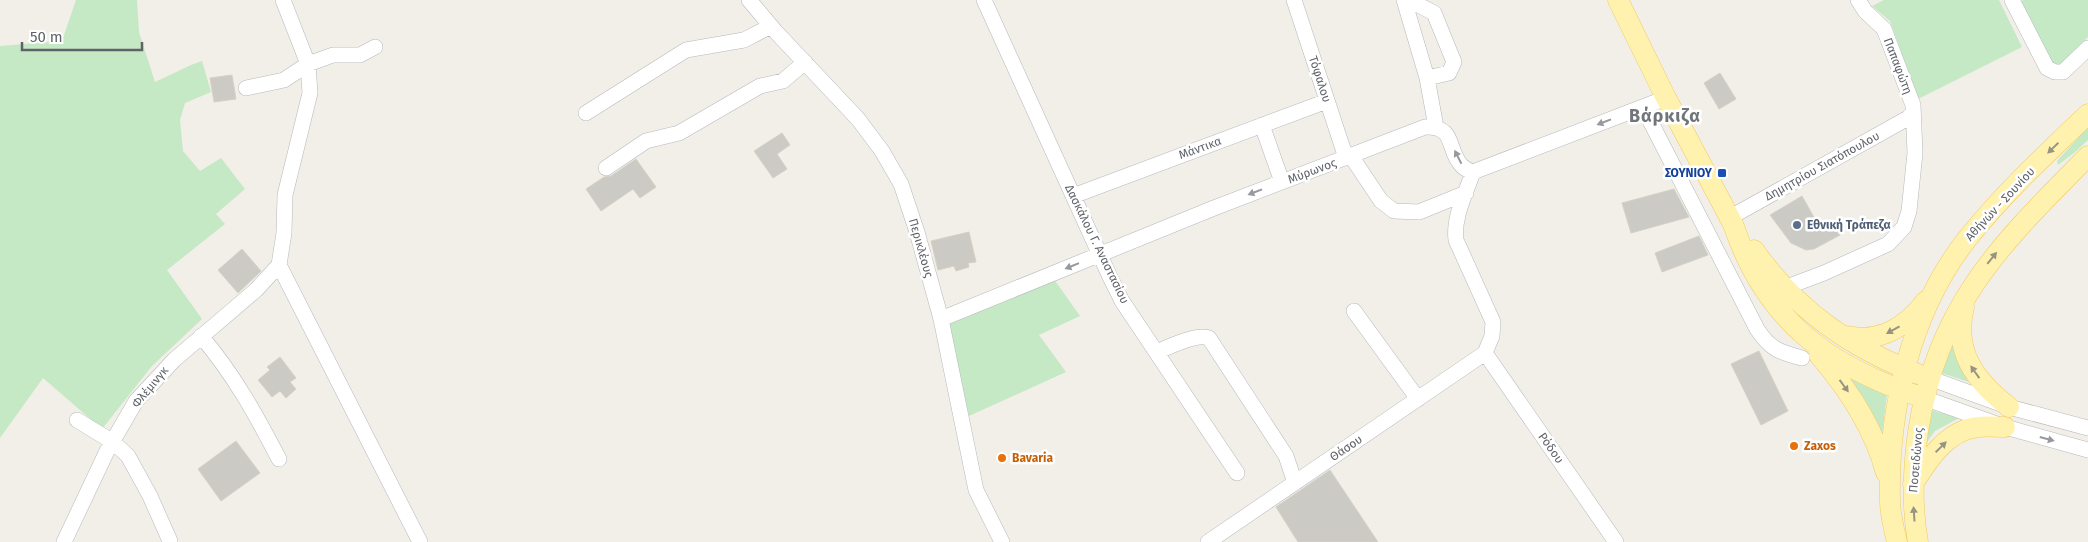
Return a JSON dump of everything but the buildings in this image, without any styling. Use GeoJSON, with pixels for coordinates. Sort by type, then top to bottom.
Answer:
{"type":"FeatureCollection","features":[{"type":"Feature","properties":{"kind":"main road"},"geometry":{"type":"LineString","coordinates":[[1618,0],[1666,98],[1731,221],[1754,272],[1775,305],[1845,387],[1859,409],[1881,455],[1890,502]]}},
{"type":"Feature","properties":{"kind":"main road","name":"Αθήνών - Σουνίου"},"geometry":{"type":"LineString","coordinates":[[1900,390],[1922,318],[1947,268],[1990,211],[2088,114]]}},
{"type":"Feature","properties":{"kind":"main road"},"geometry":{"type":"LineString","coordinates":[[1731,221],[1784,288],[1830,329],[1878,357],[1929,378],[1947,330],[1972,286],[2014,232],[2088,156]]}},
{"type":"Feature","properties":{"kind":"main road"},"geometry":{"type":"LineString","coordinates":[[1830,329],[1843,335],[1858,338],[1872,338],[1896,329],[1911,318],[1924,303],[1947,268]]}},
{"type":"Feature","properties":{"kind":"main road"},"geometry":{"type":"LineString","coordinates":[[1972,286],[1960,322],[1964,352],[1967,361],[1981,381],[1993,395],[2009,407]]}},
{"type":"Feature","properties":{"kind":"main road"},"geometry":{"type":"LineString","coordinates":[[1802,335],[1850,368],[1900,390],[1924,398]]}},
{"type":"Feature","properties":{"kind":"main road","name":"Ποσειδώνος"},"geometry":{"type":"LineString","coordinates":[[1918,542],[1912,486],[1924,398],[1929,378]]}},
{"type":"Feature","properties":{"kind":"main road","name":"Ποσειδώνος"},"geometry":{"type":"LineString","coordinates":[[1897,542],[1890,502],[1892,444],[1900,390]]}},
{"type":"Feature","properties":{"kind":"main road"},"geometry":{"type":"LineString","coordinates":[[1912,486],[1936,450],[1952,437],[1977,427],[2005,427]]}},
{"type":"Feature","properties":{"kind":"street"},"geometry":{"type":"LineString","coordinates":[[283,0],[308,64],[310,93],[285,195],[284,233],[279,265],[420,542]]}},
{"type":"Feature","properties":{"kind":"street","name":"Περικλέους"},"geometry":{"type":"LineString","coordinates":[[749,0],[858,119],[882,151],[901,184],[917,232],[941,319],[976,490],[1002,542]]}},
{"type":"Feature","properties":{"kind":"street","name":"Δασκάλου Γ. Αναστασίου"},"geometry":{"type":"LineString","coordinates":[[984,0],[1122,301],[1237,473]]}},
{"type":"Feature","properties":{"kind":"street","name":"Τόφαλου"},"geometry":{"type":"LineString","coordinates":[[1294,0],[1327,101],[1348,157],[1381,201],[1394,211],[1419,212],[1466,193]]}},
{"type":"Feature","properties":{"kind":"street"},"geometry":{"type":"LineString","coordinates":[[1404,0],[1427,78],[1436,127],[1447,133],[1456,157],[1463,167],[1473,172],[1666,98]]}},
{"type":"Feature","properties":{"kind":"street"},"geometry":{"type":"LineString","coordinates":[[1409,0],[1434,13],[1454,62],[1448,73],[1427,78]]}},
{"type":"Feature","properties":{"kind":"street","name":"Παπαφώτη"},"geometry":{"type":"LineString","coordinates":[[1784,288],[1824,273],[1888,244],[1904,227],[1908,211],[1915,154],[1913,105],[1884,29],[1865,11],[1858,0]]}},
{"type":"Feature","properties":{"kind":"street"},"geometry":{"type":"LineString","coordinates":[[2012,0],[2047,68],[2055,72],[2063,72],[2088,48]]}},
{"type":"Feature","properties":{"kind":"street"},"geometry":{"type":"LineString","coordinates":[[586,112],[686,50],[744,40],[771,26]]}},
{"type":"Feature","properties":{"kind":"street"},"geometry":{"type":"LineString","coordinates":[[246,88],[284,80],[308,64],[332,55],[360,55],[375,47]]}},
{"type":"Feature","properties":{"kind":"street"},"geometry":{"type":"LineString","coordinates":[[606,168],[646,140],[679,133],[760,86],[783,81],[805,62]]}},
{"type":"Feature","properties":{"kind":"street","name":"Μάντικα"},"geometry":{"type":"LineString","coordinates":[[1073,196],[1327,101]]}},
{"type":"Feature","properties":{"kind":"street"},"geometry":{"type":"LineString","coordinates":[[1643,107],[1757,330],[1765,341],[1779,352],[1802,358]]}},
{"type":"Feature","properties":{"kind":"street","name":"Δημητρίου Σιατόπουλου"},"geometry":{"type":"LineString","coordinates":[[1731,221],[1900,123],[1913,112]]}},
{"type":"Feature","properties":{"kind":"street"},"geometry":{"type":"LineString","coordinates":[[1262,125],[1282,182]]}},
{"type":"Feature","properties":{"kind":"street","name":"Μύρωνος"},"geometry":{"type":"LineString","coordinates":[[941,319],[1282,182],[1425,127],[1436,127]]}},
{"type":"Feature","properties":{"kind":"street"},"geometry":{"type":"LineString","coordinates":[[1473,172],[1455,231],[1456,240],[1493,322],[1492,336],[1485,353]]}},
{"type":"Feature","properties":{"kind":"street","name":"Φλέμινγκ"},"geometry":{"type":"LineString","coordinates":[[64,542],[113,442],[136,401],[174,360],[256,290],[279,265]]}},
{"type":"Feature","properties":{"kind":"street"},"geometry":{"type":"LineString","coordinates":[[1354,311],[1418,398]]}},
{"type":"Feature","properties":{"kind":"street"},"geometry":{"type":"LineString","coordinates":[[200,336],[240,387],[279,459]]}},
{"type":"Feature","properties":{"kind":"street"},"geometry":{"type":"LineString","coordinates":[[1156,352],[1197,337],[1205,336],[1209,338],[1286,456],[1295,483]]}},
{"type":"Feature","properties":{"kind":"street","name":"Θάσου"},"geometry":{"type":"LineString","coordinates":[[1208,542],[1485,353]]}},
{"type":"Feature","properties":{"kind":"street","name":"Ρόδου"},"geometry":{"type":"LineString","coordinates":[[1485,353],[1616,542]]}},
{"type":"Feature","properties":{"kind":"street"},"geometry":{"type":"LineString","coordinates":[[1929,378],[2009,407],[2088,428]]}},
{"type":"Feature","properties":{"kind":"street"},"geometry":{"type":"LineString","coordinates":[[1924,398],[2005,427],[2088,450]]}},
{"type":"Feature","properties":{"kind":"street"},"geometry":{"type":"LineString","coordinates":[[77,420],[113,442],[128,456],[150,496],[170,542]]}},
{"type":"Feature","properties":{"kind":"green space"},"geometry":{"type":"Polygon","coordinates":[[[76,0],[137,0],[139,32],[155,82],[202,61],[211,92],[185,103],[180,120],[183,151],[200,171],[221,158],[245,189],[216,214],[225,224],[167,270],[202,319],[152,366],[102,429],[43,378],[0,438],[0,46],[62,41],[76,0]]]}},
{"type":"Feature","properties":{"kind":"green space"},"geometry":{"type":"Polygon","coordinates":[[[1884,0],[1999,0],[2022,47],[1918,99],[1890,21],[1872,6],[1884,0]]]}},
{"type":"Feature","properties":{"kind":"green space"},"geometry":{"type":"Polygon","coordinates":[[[2024,0],[2088,0],[2088,37],[2061,64],[2054,65],[2019,2],[2024,0]]]}},
{"type":"Feature","properties":{"kind":"green space"},"geometry":{"type":"Polygon","coordinates":[[[2088,127],[2088,140],[2058,165],[2057,161],[2088,127]]]}},
{"type":"Feature","properties":{"kind":"green space"},"geometry":{"type":"Polygon","coordinates":[[[1051,275],[1080,316],[1039,335],[1066,372],[969,416],[946,313],[1051,275]]]}},
{"type":"Feature","properties":{"kind":"green space"},"geometry":{"type":"Polygon","coordinates":[[[1956,329],[1972,383],[1941,373],[1956,329]]]}},
{"type":"Feature","properties":{"kind":"green space"},"geometry":{"type":"Polygon","coordinates":[[[1845,372],[1887,394],[1882,435],[1861,394],[1845,372]]]}},
{"type":"Feature","properties":{"kind":"green space"},"geometry":{"type":"Polygon","coordinates":[[[1931,410],[1959,418],[1935,431],[1926,443],[1931,410]]]}},
{"type":"Feature","properties":{"kind":"place","name":"ΣΟΥΝΙΟΥ"},"geometry":{"type":"Point","coordinates":[1722,173]}},
{"type":"Feature","properties":{"kind":"place","name":"Εθνική Τράπεζα"},"geometry":{"type":"Point","coordinates":[1797,225]}},
{"type":"Feature","properties":{"kind":"place","name":"Zaxos"},"geometry":{"type":"Point","coordinates":[1794,446]}},
{"type":"Feature","properties":{"kind":"place","name":"Bavaria"},"geometry":{"type":"Point","coordinates":[1002,458]}},
{"type":"Feature","properties":{"kind":"district","name":"Βάρκιζα"},"geometry":{"type":"Point","coordinates":[1665,116]}}]}
